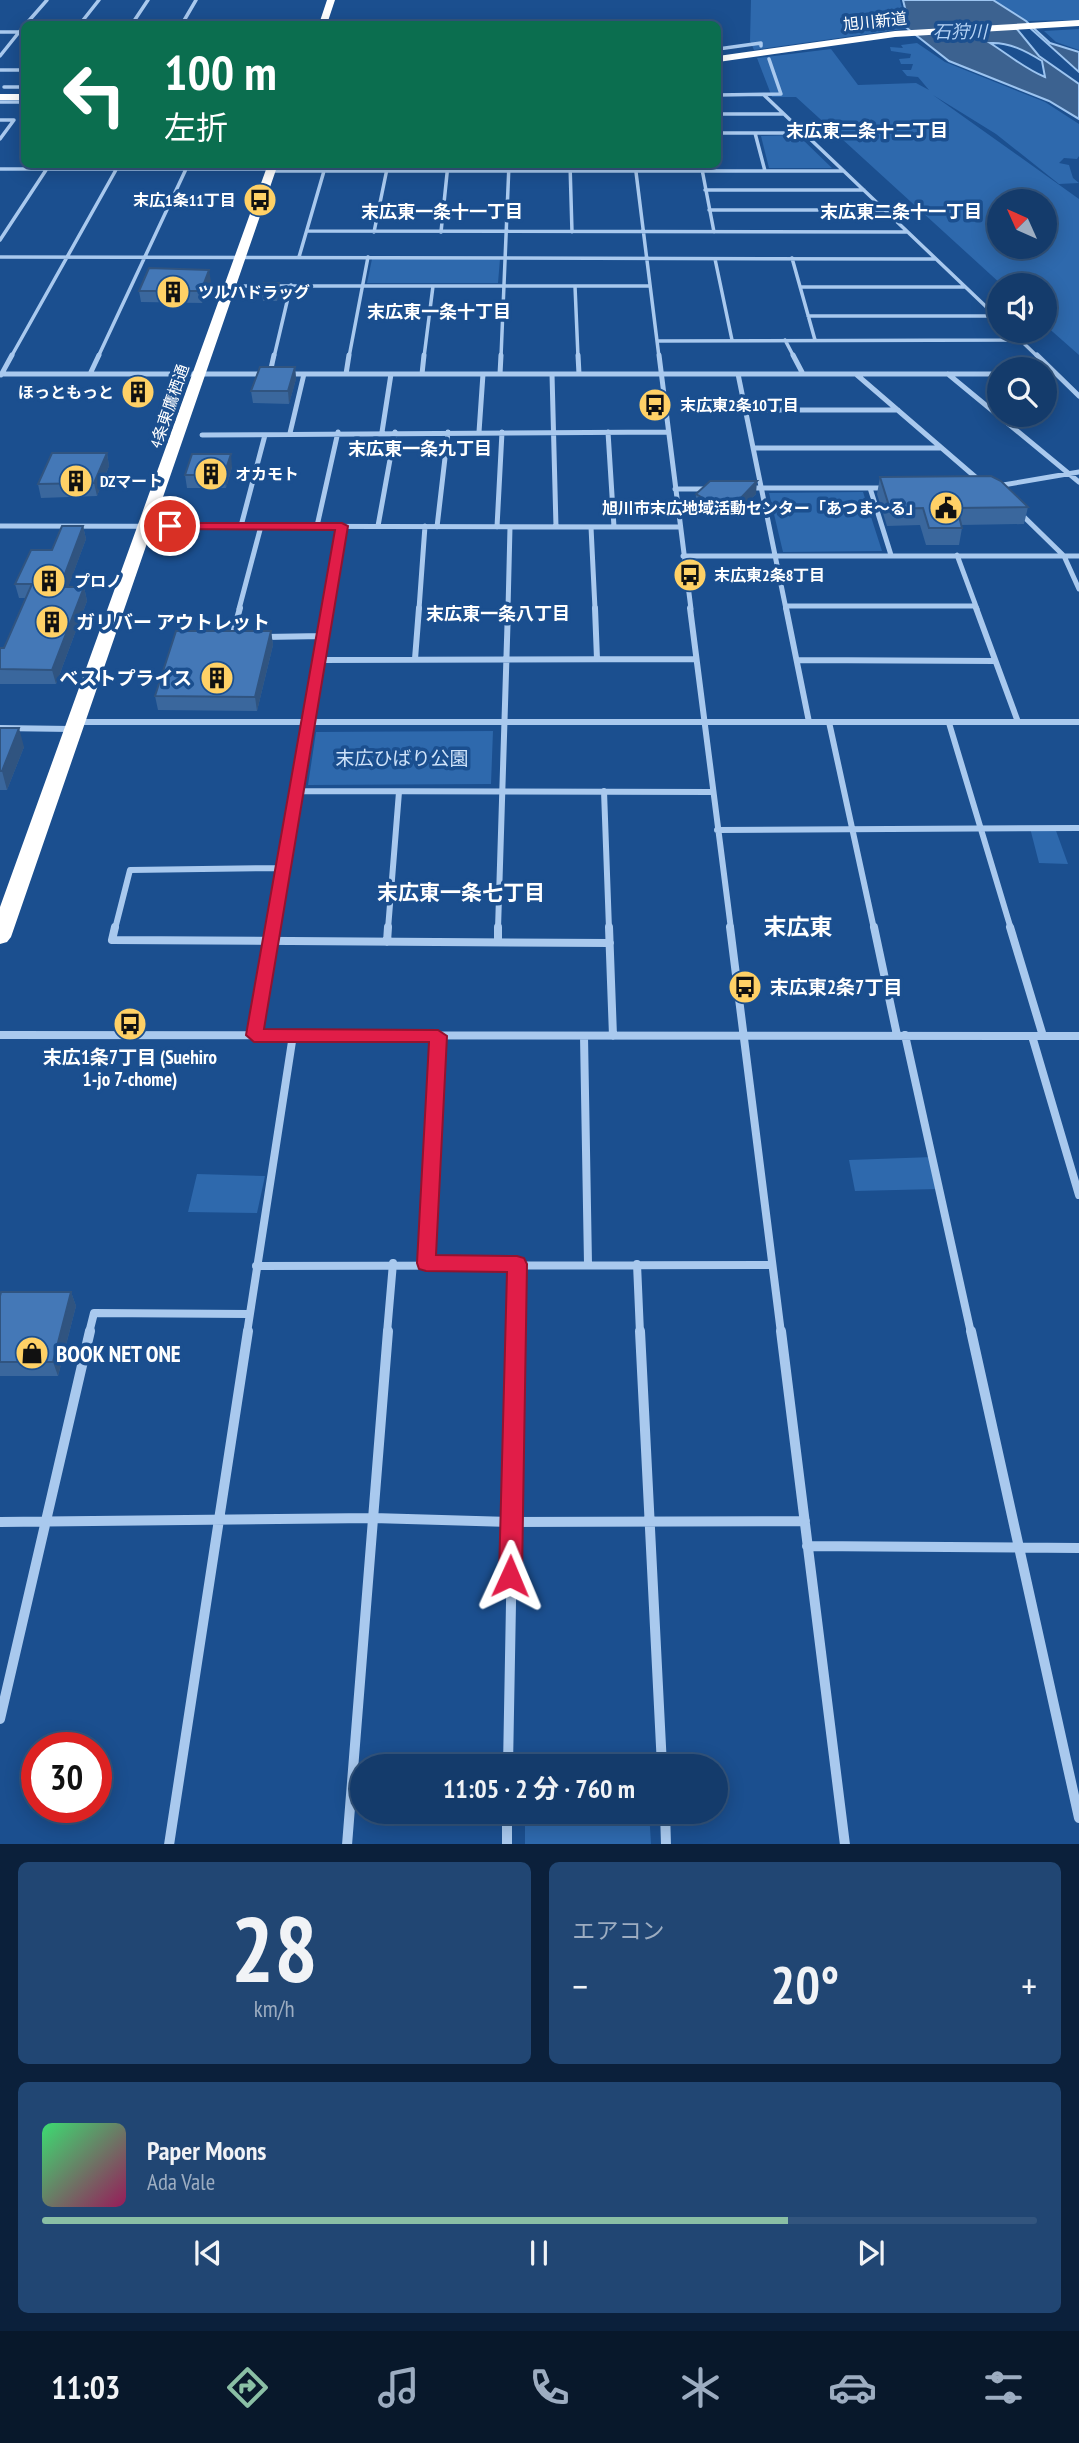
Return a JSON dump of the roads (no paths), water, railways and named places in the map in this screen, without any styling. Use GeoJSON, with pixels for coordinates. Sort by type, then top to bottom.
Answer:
{"type":"FeatureCollection","features":[{"type":"Feature","properties":{"kind":"highway"},"geometry":{"type":"LineString","coordinates":[[324,21],[331,0]]}},
{"type":"Feature","properties":{"kind":"highway","name":"旭川新道"},"geometry":{"type":"LineString","coordinates":[[721,62],[796,49],[1079,25]]}},
{"type":"Feature","properties":{"kind":"highway"},"geometry":{"type":"LineString","coordinates":[[1,95],[21,94]]}},
{"type":"Feature","properties":{"kind":"highway","name":"4条東鷹栖通"},"geometry":{"type":"LineString","coordinates":[[0,937],[72,725],[146,526],[272,168]]}},
{"type":"Feature","properties":{"kind":"street"},"geometry":{"type":"LineString","coordinates":[[29,21],[47,0]]}},
{"type":"Feature","properties":{"kind":"street"},"geometry":{"type":"LineString","coordinates":[[82,21],[99,0]]}},
{"type":"Feature","properties":{"kind":"street"},"geometry":{"type":"LineString","coordinates":[[134,21],[148,0]]}},
{"type":"Feature","properties":{"kind":"street"},"geometry":{"type":"LineString","coordinates":[[184,21],[196,0]]}},
{"type":"Feature","properties":{"kind":"street"},"geometry":{"type":"LineString","coordinates":[[0,32],[21,32]]}},
{"type":"Feature","properties":{"kind":"street"},"geometry":{"type":"LineString","coordinates":[[0,56],[21,33]]}},
{"type":"Feature","properties":{"kind":"street"},"geometry":{"type":"LineString","coordinates":[[721,48],[761,43],[761,46]]}},
{"type":"Feature","properties":{"kind":"street"},"geometry":{"type":"LineString","coordinates":[[721,95],[783,92],[769,59]]}},
{"type":"Feature","properties":{"kind":"street"},"geometry":{"type":"LineString","coordinates":[[0,70],[21,70]]}},
{"type":"Feature","properties":{"kind":"street"},"geometry":{"type":"LineString","coordinates":[[764,95],[987,308]]}},
{"type":"Feature","properties":{"kind":"street"},"geometry":{"type":"LineString","coordinates":[[721,114],[784,114]]}},
{"type":"Feature","properties":{"kind":"street"},"geometry":{"type":"LineString","coordinates":[[0,120],[14,120],[0,139]]}},
{"type":"Feature","properties":{"kind":"street"},"geometry":{"type":"LineString","coordinates":[[721,133],[804,133]]}},
{"type":"Feature","properties":{"kind":"street"},"geometry":{"type":"LineString","coordinates":[[755,133],[765,171]]}},
{"type":"Feature","properties":{"kind":"street"},"geometry":{"type":"LineString","coordinates":[[0,169],[24,168]]}},
{"type":"Feature","properties":{"kind":"street"},"geometry":{"type":"LineString","coordinates":[[0,240],[47,168]]}},
{"type":"Feature","properties":{"kind":"street"},"geometry":{"type":"LineString","coordinates":[[1,375],[117,168]]}},
{"type":"Feature","properties":{"kind":"street"},"geometry":{"type":"LineString","coordinates":[[152,168],[192,168]]}},
{"type":"Feature","properties":{"kind":"street"},"geometry":{"type":"LineString","coordinates":[[272,168],[324,171],[844,171]]}},
{"type":"Feature","properties":{"kind":"street"},"geometry":{"type":"LineString","coordinates":[[374,232],[387,168]]}},
{"type":"Feature","properties":{"kind":"street"},"geometry":{"type":"LineString","coordinates":[[441,232],[447,168]]}},
{"type":"Feature","properties":{"kind":"street"},"geometry":{"type":"LineString","coordinates":[[571,168],[572,232]]}},
{"type":"Feature","properties":{"kind":"street"},"geometry":{"type":"LineString","coordinates":[[636,168],[845,1844]]}},
{"type":"Feature","properties":{"kind":"street"},"geometry":{"type":"LineString","coordinates":[[702,168],[714,232]]}},
{"type":"Feature","properties":{"kind":"street"},"geometry":{"type":"LineString","coordinates":[[90,374],[186,169]]}},
{"type":"Feature","properties":{"kind":"street"},"geometry":{"type":"LineString","coordinates":[[299,257],[324,171]]}},
{"type":"Feature","properties":{"kind":"street"},"geometry":{"type":"LineString","coordinates":[[500,374],[509,171]]}},
{"type":"Feature","properties":{"kind":"street"},"geometry":{"type":"LineString","coordinates":[[705,190],[863,190]]}},
{"type":"Feature","properties":{"kind":"street"},"geometry":{"type":"LineString","coordinates":[[709,210],[884,210]]}},
{"type":"Feature","properties":{"kind":"street"},"geometry":{"type":"LineString","coordinates":[[308,232],[907,232]]}},
{"type":"Feature","properties":{"kind":"street"},"geometry":{"type":"LineString","coordinates":[[0,257],[936,259]]}},
{"type":"Feature","properties":{"kind":"street"},"geometry":{"type":"LineString","coordinates":[[346,374],[368,257]]}},
{"type":"Feature","properties":{"kind":"street"},"geometry":{"type":"LineString","coordinates":[[792,258],[815,340]]}},
{"type":"Feature","properties":{"kind":"street"},"geometry":{"type":"LineString","coordinates":[[715,259],[732,340]]}},
{"type":"Feature","properties":{"kind":"street"},"geometry":{"type":"LineString","coordinates":[[270,374],[291,285]]}},
{"type":"Feature","properties":{"kind":"street"},"geometry":{"type":"LineString","coordinates":[[230,286],[650,286]]}},
{"type":"Feature","properties":{"kind":"street"},"geometry":{"type":"LineString","coordinates":[[422,374],[433,286]]}},
{"type":"Feature","properties":{"kind":"street"},"geometry":{"type":"LineString","coordinates":[[575,286],[579,374]]}},
{"type":"Feature","properties":{"kind":"street"},"geometry":{"type":"LineString","coordinates":[[800,286],[965,287]]}},
{"type":"Feature","properties":{"kind":"street"},"geometry":{"type":"LineString","coordinates":[[808,316],[987,318]]}},
{"type":"Feature","properties":{"kind":"street"},"geometry":{"type":"LineString","coordinates":[[785,340],[803,374]]}},
{"type":"Feature","properties":{"kind":"street"},"geometry":{"type":"LineString","coordinates":[[657,341],[987,340]]}},
{"type":"Feature","properties":{"kind":"street"},"geometry":{"type":"LineString","coordinates":[[1024,343],[1038,357]]}},
{"type":"Feature","properties":{"kind":"street"},"geometry":{"type":"LineString","coordinates":[[290,433],[304,374]]}},
{"type":"Feature","properties":{"kind":"street"},"geometry":{"type":"LineString","coordinates":[[382,432],[391,374]]}},
{"type":"Feature","properties":{"kind":"street"},"geometry":{"type":"LineString","coordinates":[[479,432],[483,374]]}},
{"type":"Feature","properties":{"kind":"street"},"geometry":{"type":"LineString","coordinates":[[552,374],[556,432],[556,527]]}},
{"type":"Feature","properties":{"kind":"street"},"geometry":{"type":"LineString","coordinates":[[738,374],[809,722]]}},
{"type":"Feature","properties":{"kind":"street"},"geometry":{"type":"LineString","coordinates":[[856,374],[940,448],[1000,494]]}},
{"type":"Feature","properties":{"kind":"street"},"geometry":{"type":"LineString","coordinates":[[948,374],[1079,482]]}},
{"type":"Feature","properties":{"kind":"street"},"geometry":{"type":"LineString","coordinates":[[1,375],[987,374]]}},
{"type":"Feature","properties":{"kind":"street"},"geometry":{"type":"LineString","coordinates":[[1057,375],[1079,396]]}},
{"type":"Feature","properties":{"kind":"street"},"geometry":{"type":"LineString","coordinates":[[746,410],[898,410]]}},
{"type":"Feature","properties":{"kind":"street"},"geometry":{"type":"LineString","coordinates":[[202,435],[338,432],[667,432]]}},
{"type":"Feature","properties":{"kind":"street"},"geometry":{"type":"LineString","coordinates":[[317,526],[338,432]]}},
{"type":"Feature","properties":{"kind":"street"},"geometry":{"type":"LineString","coordinates":[[378,526],[395,432]]}},
{"type":"Feature","properties":{"kind":"street"},"geometry":{"type":"LineString","coordinates":[[437,527],[448,432]]}},
{"type":"Feature","properties":{"kind":"street"},"geometry":{"type":"LineString","coordinates":[[497,527],[502,432]]}},
{"type":"Feature","properties":{"kind":"street"},"geometry":{"type":"LineString","coordinates":[[608,432],[614,527]]}},
{"type":"Feature","properties":{"kind":"street"},"geometry":{"type":"LineString","coordinates":[[242,526],[265,435]]}},
{"type":"Feature","properties":{"kind":"street"},"geometry":{"type":"LineString","coordinates":[[754,448],[940,448]]}},
{"type":"Feature","properties":{"kind":"street"},"geometry":{"type":"LineString","coordinates":[[976,488],[1079,472]]}},
{"type":"Feature","properties":{"kind":"street"},"geometry":{"type":"LineString","coordinates":[[737,488],[897,488]]}},
{"type":"Feature","properties":{"kind":"street"},"geometry":{"type":"LineString","coordinates":[[870,488],[891,555]]}},
{"type":"Feature","properties":{"kind":"street"},"geometry":{"type":"LineString","coordinates":[[675,489],[712,489]]}},
{"type":"Feature","properties":{"kind":"street"},"geometry":{"type":"LineString","coordinates":[[1016,509],[1064,556],[1079,589]]}},
{"type":"Feature","properties":{"kind":"street"},"geometry":{"type":"LineString","coordinates":[[0,526],[679,527]]}},
{"type":"Feature","properties":{"kind":"street"},"geometry":{"type":"LineString","coordinates":[[245,637],[232,638],[261,526]]}},
{"type":"Feature","properties":{"kind":"street"},"geometry":{"type":"LineString","coordinates":[[254,1035],[342,526]]}},
{"type":"Feature","properties":{"kind":"street"},"geometry":{"type":"LineString","coordinates":[[415,659],[425,526]]}},
{"type":"Feature","properties":{"kind":"street"},"geometry":{"type":"LineString","coordinates":[[498,941],[504,660],[510,527]]}},
{"type":"Feature","properties":{"kind":"street"},"geometry":{"type":"LineString","coordinates":[[591,527],[597,659]]}},
{"type":"Feature","properties":{"kind":"street"},"geometry":{"type":"LineString","coordinates":[[957,555],[1018,722]]}},
{"type":"Feature","properties":{"kind":"street"},"geometry":{"type":"LineString","coordinates":[[683,556],[1079,556]]}},
{"type":"Feature","properties":{"kind":"street"},"geometry":{"type":"LineString","coordinates":[[786,606],[974,606]]}},
{"type":"Feature","properties":{"kind":"street"},"geometry":{"type":"LineString","coordinates":[[258,637],[323,636]]}},
{"type":"Feature","properties":{"kind":"street"},"geometry":{"type":"LineString","coordinates":[[319,660],[696,659]]}},
{"type":"Feature","properties":{"kind":"street"},"geometry":{"type":"LineString","coordinates":[[798,660],[995,661]]}},
{"type":"Feature","properties":{"kind":"street"},"geometry":{"type":"LineString","coordinates":[[0,728],[309,722],[1079,722]]}},
{"type":"Feature","properties":{"kind":"street"},"geometry":{"type":"LineString","coordinates":[[829,722],[1020,1549],[1079,1818]]}},
{"type":"Feature","properties":{"kind":"street"},"geometry":{"type":"LineString","coordinates":[[949,723],[1043,1036]]}},
{"type":"Feature","properties":{"kind":"street"},"geometry":{"type":"LineString","coordinates":[[297,791],[713,792]]}},
{"type":"Feature","properties":{"kind":"street"},"geometry":{"type":"LineString","coordinates":[[604,791],[613,1036]]}},
{"type":"Feature","properties":{"kind":"street"},"geometry":{"type":"LineString","coordinates":[[387,942],[399,792]]}},
{"type":"Feature","properties":{"kind":"street"},"geometry":{"type":"LineString","coordinates":[[718,830],[1079,828]]}},
{"type":"Feature","properties":{"kind":"street"},"geometry":{"type":"LineString","coordinates":[[282,868],[130,870],[112,940],[610,943]]}},
{"type":"Feature","properties":{"kind":"street"},"geometry":{"type":"LineString","coordinates":[[0,1035],[1079,1036]]}},
{"type":"Feature","properties":{"kind":"street"},"geometry":{"type":"LineString","coordinates":[[169,1844],[293,1035]]}},
{"type":"Feature","properties":{"kind":"street"},"geometry":{"type":"LineString","coordinates":[[426,1263],[438,1036]]}},
{"type":"Feature","properties":{"kind":"street"},"geometry":{"type":"LineString","coordinates":[[584,1036],[588,1264]]}},
{"type":"Feature","properties":{"kind":"street"},"geometry":{"type":"LineString","coordinates":[[1032,1036],[1079,1195]]}},
{"type":"Feature","properties":{"kind":"street"},"geometry":{"type":"LineString","coordinates":[[256,1266],[393,1263],[772,1265]]}},
{"type":"Feature","properties":{"kind":"street"},"geometry":{"type":"LineString","coordinates":[[347,1844],[393,1263]]}},
{"type":"Feature","properties":{"kind":"street"},"geometry":{"type":"LineString","coordinates":[[508,1754],[517,1264]]}},
{"type":"Feature","properties":{"kind":"street"},"geometry":{"type":"LineString","coordinates":[[637,1264],[661,1754]]}},
{"type":"Feature","properties":{"kind":"street"},"geometry":{"type":"LineString","coordinates":[[0,1719],[93,1313],[249,1314]]}},
{"type":"Feature","properties":{"kind":"street"},"geometry":{"type":"LineString","coordinates":[[0,1522],[218,1522],[373,1518],[649,1523],[805,1521]]}},
{"type":"Feature","properties":{"kind":"street"},"geometry":{"type":"LineString","coordinates":[[807,1545],[1079,1548]]}},
{"type":"Feature","properties":{"kind":"street"},"geometry":{"type":"LineString","coordinates":[[507,1824],[507,1844]]}},
{"type":"Feature","properties":{"kind":"street"},"geometry":{"type":"LineString","coordinates":[[665,1824],[666,1844]]}},
{"type":"Feature","properties":{"kind":"water","name":"石狩川"},"geometry":{"type":"Polygon","coordinates":[[[903,0],[993,0],[1026,21],[1050,43],[1079,52],[1079,72],[1029,27],[1016,28],[1039,56],[1079,84],[1079,119],[1049,101],[949,61],[903,25],[901,18],[906,12],[903,0]],[[990,43],[1045,77],[1042,61],[1017,48],[990,43]]]}},
{"type":"Feature","properties":{"kind":"place","name":"末広1条11丁目"},"geometry":{"type":"Point","coordinates":[260,200]}},
{"type":"Feature","properties":{"kind":"place","name":"ツルハドラッグ"},"geometry":{"type":"Point","coordinates":[173,292]}},
{"type":"Feature","properties":{"kind":"place","name":"ほっともっと"},"geometry":{"type":"Point","coordinates":[138,392]}},
{"type":"Feature","properties":{"kind":"place","name":"末広東2条10丁目"},"geometry":{"type":"Point","coordinates":[655,405]}},
{"type":"Feature","properties":{"kind":"place","name":"オカモト"},"geometry":{"type":"Point","coordinates":[211,474]}},
{"type":"Feature","properties":{"kind":"place","name":"DZマート"},"geometry":{"type":"Point","coordinates":[76,481]}},
{"type":"Feature","properties":{"kind":"place","name":"旭川市末広地域活動センター「あつま〜る」"},"geometry":{"type":"Point","coordinates":[946,508]}},
{"type":"Feature","properties":{"kind":"place","name":"末広東2条8丁目"},"geometry":{"type":"Point","coordinates":[690,575]}},
{"type":"Feature","properties":{"kind":"place","name":"プロノ"},"geometry":{"type":"Point","coordinates":[49,581]}},
{"type":"Feature","properties":{"kind":"place","name":"ガリバー アウトレット"},"geometry":{"type":"Point","coordinates":[52,622]}},
{"type":"Feature","properties":{"kind":"place","name":"ベストプライス"},"geometry":{"type":"Point","coordinates":[217,678]}},
{"type":"Feature","properties":{"kind":"place","name":"末広東2条7丁目"},"geometry":{"type":"Point","coordinates":[745,987]}},
{"type":"Feature","properties":{"kind":"place","name":"末広1条7丁目 (Suehiro 1-jo 7-chome)"},"geometry":{"type":"Point","coordinates":[130,1024]}},
{"type":"Feature","properties":{"kind":"place","name":"BOOK NET ONE"},"geometry":{"type":"Point","coordinates":[32,1353]}},
{"type":"Feature","properties":{"kind":"district","name":"末広東二条十二丁目"},"geometry":{"type":"Point","coordinates":[867,130]}},
{"type":"Feature","properties":{"kind":"district","name":"末広東一条十一丁目"},"geometry":{"type":"Point","coordinates":[442,211]}},
{"type":"Feature","properties":{"kind":"district","name":"末広東二条十一丁目"},"geometry":{"type":"Point","coordinates":[901,211]}},
{"type":"Feature","properties":{"kind":"district","name":"末広東一条十丁目"},"geometry":{"type":"Point","coordinates":[439,311]}},
{"type":"Feature","properties":{"kind":"district","name":"末広東一条九丁目"},"geometry":{"type":"Point","coordinates":[420,448]}},
{"type":"Feature","properties":{"kind":"district","name":"末広東一条八丁目"},"geometry":{"type":"Point","coordinates":[498,613]}},
{"type":"Feature","properties":{"kind":"district","name":"末広東一条七丁目"},"geometry":{"type":"Point","coordinates":[461,892]}},
{"type":"Feature","properties":{"kind":"district","name":"末広東"},"geometry":{"type":"Point","coordinates":[798,926]}},
{"type":"Feature","properties":{"kind":"park label","name":"末広ひばり公園"},"geometry":{"type":"Point","coordinates":[402,758]}}]}
